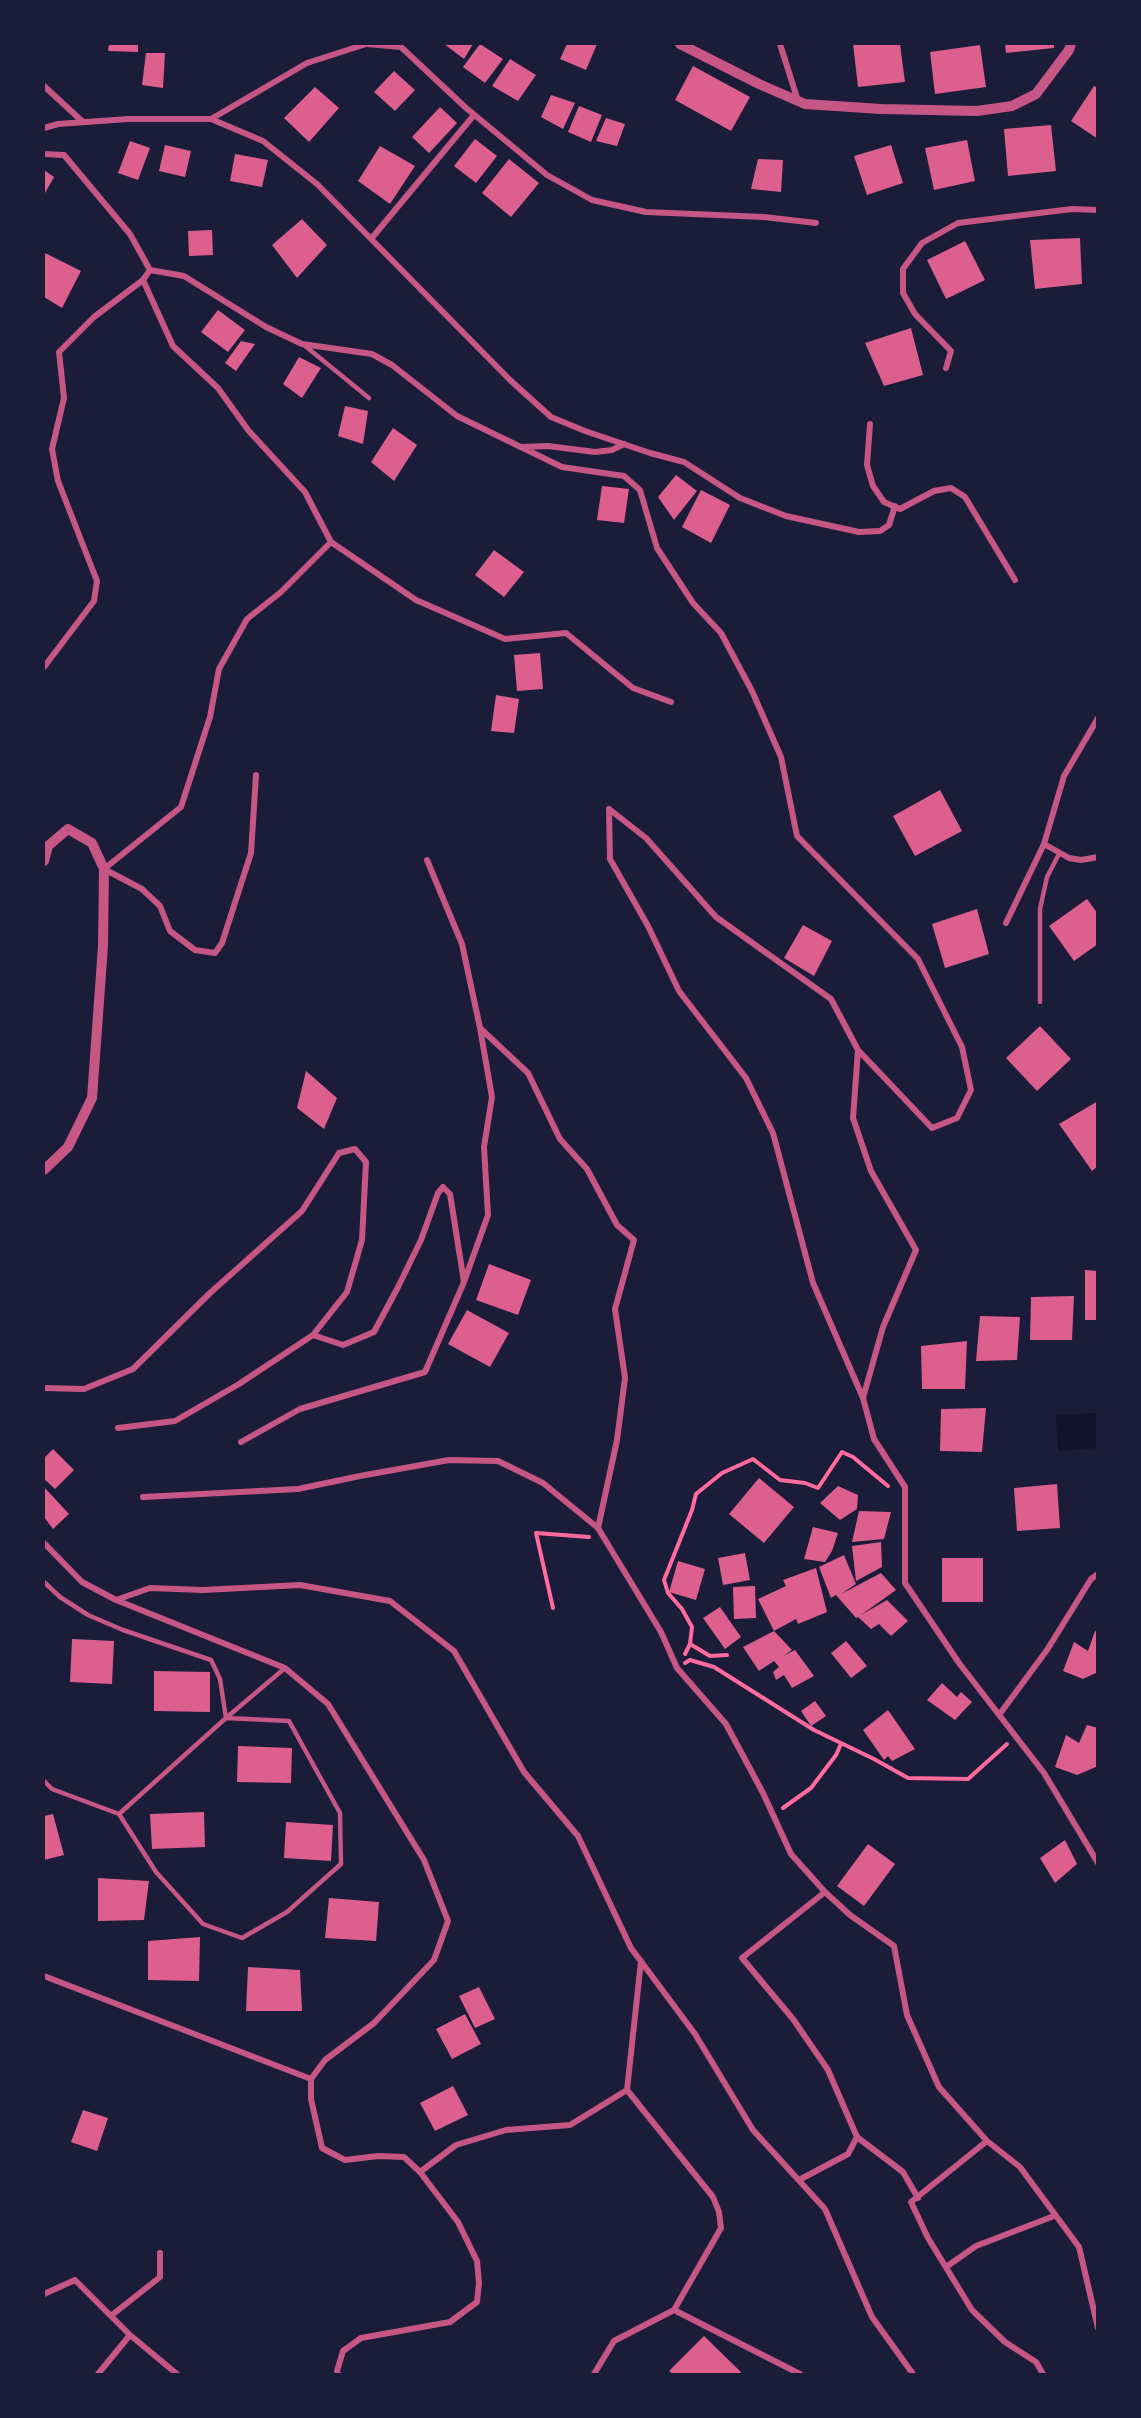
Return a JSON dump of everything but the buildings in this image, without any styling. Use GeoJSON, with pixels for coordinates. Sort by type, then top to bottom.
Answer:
{"type":"FeatureCollection","features":[{"type":"Feature","properties":{"kind":"street"},"geometry":{"type":"LineString","coordinates":[[211,119],[307,63],[367,44],[403,45],[474,115],[547,174],[592,200],[646,212],[764,217],[816,223]]}},
{"type":"Feature","properties":{"kind":"street"},"geometry":{"type":"LineString","coordinates":[[680,44],[805,104],[881,109],[977,111],[1012,106],[1036,94],[1069,50],[1071,44]]}},
{"type":"Feature","properties":{"kind":"street"},"geometry":{"type":"LineString","coordinates":[[780,44],[798,101]]}},
{"type":"Feature","properties":{"kind":"street"},"geometry":{"type":"LineString","coordinates":[[44,86],[83,122]]}},
{"type":"Feature","properties":{"kind":"street"},"geometry":{"type":"LineString","coordinates":[[371,239],[474,115]]}},
{"type":"Feature","properties":{"kind":"street"},"geometry":{"type":"LineString","coordinates":[[44,128],[58,124],[128,119],[211,119],[263,141],[317,184],[510,380],[551,417],[624,444],[684,462],[740,498],[786,516],[858,532],[880,531],[889,525],[895,506]]}},
{"type":"Feature","properties":{"kind":"street"},"geometry":{"type":"LineString","coordinates":[[44,154],[64,155],[129,234],[150,270],[184,276],[266,327],[302,344],[372,354],[393,365],[457,416],[562,467],[624,476],[640,490],[657,548],[693,603],[721,633],[752,691],[781,757],[797,836],[918,959],[923,968],[962,1047],[971,1090],[957,1118],[932,1128],[858,1050],[831,999],[716,917],[646,838],[609,809],[610,859],[648,926],[679,991],[746,1078],[773,1133],[813,1283],[863,1398],[874,1439],[905,1487],[905,1582],[959,1663],[1044,1773],[1098,1863]]}},
{"type":"Feature","properties":{"kind":"street"},"geometry":{"type":"LineString","coordinates":[[946,368],[951,351],[915,314],[903,293],[903,269],[922,243],[958,224],[1072,209],[1098,210]]}},
{"type":"Feature","properties":{"kind":"street"},"geometry":{"type":"LineString","coordinates":[[44,667],[93,601],[97,580],[58,481],[52,449],[64,398],[59,352],[94,317],[143,280],[150,270]]}},
{"type":"Feature","properties":{"kind":"street"},"geometry":{"type":"LineString","coordinates":[[143,280],[173,346],[218,388],[248,430],[305,492],[331,542],[416,600],[505,639],[566,633],[633,688],[671,702]]}},
{"type":"Feature","properties":{"kind":"street"},"geometry":{"type":"LineString","coordinates":[[870,424],[867,465],[873,486],[884,501],[900,509],[934,490],[951,488],[965,497],[1015,580]]}},
{"type":"Feature","properties":{"kind":"street"},"geometry":{"type":"LineString","coordinates":[[519,447],[548,446],[595,452],[612,450],[624,444]]}},
{"type":"Feature","properties":{"kind":"street"},"geometry":{"type":"LineString","coordinates":[[104,869],[181,807],[210,717],[219,669],[247,619],[281,592],[331,542]]}},
{"type":"Feature","properties":{"kind":"street"},"geometry":{"type":"LineString","coordinates":[[1006,922],[1044,844],[1064,776],[1098,718]]}},
{"type":"Feature","properties":{"kind":"street"},"geometry":{"type":"LineString","coordinates":[[104,869],[142,889],[160,906],[170,931],[195,950],[214,953],[222,943],[251,853],[256,775]]}},
{"type":"Feature","properties":{"kind":"street"},"geometry":{"type":"LineString","coordinates":[[44,861],[48,846],[68,830],[92,843],[104,869],[102,946],[92,1098],[68,1147],[44,1170]]}},
{"type":"Feature","properties":{"kind":"street"},"geometry":{"type":"LineString","coordinates":[[1044,844],[1059,854],[1081,861],[1098,857]]}},
{"type":"Feature","properties":{"kind":"street"},"geometry":{"type":"LineString","coordinates":[[241,1442],[300,1409],[425,1372],[464,1282],[488,1215],[484,1147],[492,1097],[462,944],[427,861]]}},
{"type":"Feature","properties":{"kind":"street"},"geometry":{"type":"LineString","coordinates":[[480,1028],[528,1073],[560,1139],[588,1169],[617,1225],[634,1240],[615,1309],[625,1378],[617,1440],[598,1528]]}},
{"type":"Feature","properties":{"kind":"street"},"geometry":{"type":"LineString","coordinates":[[858,1050],[853,1118],[871,1172],[916,1251],[883,1327],[863,1398]]}},
{"type":"Feature","properties":{"kind":"street"},"geometry":{"type":"LineString","coordinates":[[44,1389],[84,1389],[133,1369],[210,1293],[302,1211],[339,1153],[355,1149],[366,1162],[362,1240],[347,1292],[313,1335],[239,1384],[175,1421],[118,1428]]}},
{"type":"Feature","properties":{"kind":"street"},"geometry":{"type":"LineString","coordinates":[[313,1335],[343,1345],[374,1332],[398,1289],[421,1239],[438,1193],[443,1187],[450,1194],[464,1282]]}},
{"type":"Feature","properties":{"kind":"street"},"geometry":{"type":"LineString","coordinates":[[142,1497],[298,1489],[449,1460],[498,1461],[543,1483],[598,1528],[661,1632],[677,1668],[726,1724],[790,1854],[825,1892],[850,1914],[894,1946],[907,2015],[939,2087],[987,2142],[1020,2167],[1079,2247],[1098,2328]]}},
{"type":"Feature","properties":{"kind":"street"},"geometry":{"type":"LineString","coordinates":[[44,1543],[82,1582],[116,1600],[285,1668],[328,1704],[424,1860],[448,1921],[434,1960],[375,2023],[326,2060],[310,2079],[310,2099],[322,2148],[345,2160],[378,2156],[404,2157],[420,2172],[458,2222],[477,2261],[479,2283],[477,2302],[450,2322],[361,2338],[343,2351],[335,2373]]}},
{"type":"Feature","properties":{"kind":"street"},"geometry":{"type":"LineString","coordinates":[[999,1715],[1047,1650],[1091,1579],[1098,1574]]}},
{"type":"Feature","properties":{"kind":"street"},"geometry":{"type":"LineString","coordinates":[[116,1600],[150,1588],[203,1590],[300,1585],[390,1601],[454,1652],[524,1772],[578,1836],[631,1948],[695,2034],[753,2130],[825,2209],[872,2317],[913,2374]]}},
{"type":"Feature","properties":{"kind":"street"},"geometry":{"type":"LineString","coordinates":[[825,1892],[742,1958],[793,2019],[828,2070],[857,2137],[903,2172],[918,2198]]}},
{"type":"Feature","properties":{"kind":"street"},"geometry":{"type":"LineString","coordinates":[[594,2374],[614,2341],[674,2310],[721,2228],[719,2212],[705,2188],[627,2090],[640,1961]]}},
{"type":"Feature","properties":{"kind":"street"},"geometry":{"type":"LineString","coordinates":[[44,1976],[310,2079]]}},
{"type":"Feature","properties":{"kind":"street"},"geometry":{"type":"LineString","coordinates":[[420,2172],[456,2145],[506,2130],[570,2125],[627,2090]]}},
{"type":"Feature","properties":{"kind":"street"},"geometry":{"type":"LineString","coordinates":[[799,2180],[848,2154],[857,2137]]}},
{"type":"Feature","properties":{"kind":"street"},"geometry":{"type":"LineString","coordinates":[[987,2142],[911,2202],[928,2238],[972,2310],[1005,2342],[1036,2362],[1043,2374]]}},
{"type":"Feature","properties":{"kind":"street"},"geometry":{"type":"LineString","coordinates":[[946,2267],[976,2246],[1054,2216]]}},
{"type":"Feature","properties":{"kind":"street"},"geometry":{"type":"LineString","coordinates":[[112,2316],[160,2277],[160,2253]]}},
{"type":"Feature","properties":{"kind":"street"},"geometry":{"type":"LineString","coordinates":[[44,2294],[75,2280],[130,2335],[177,2374]]}},
{"type":"Feature","properties":{"kind":"street"},"geometry":{"type":"LineString","coordinates":[[674,2310],[801,2374]]}},
{"type":"Feature","properties":{"kind":"street"},"geometry":{"type":"LineString","coordinates":[[98,2374],[130,2335]]}},
{"type":"Feature","properties":{"kind":"lane"},"geometry":{"type":"LineString","coordinates":[[302,344],[369,398]]}},
{"type":"Feature","properties":{"kind":"lane"},"geometry":{"type":"LineString","coordinates":[[1040,1002],[1040,909],[1047,877],[1059,854]]}},
{"type":"Feature","properties":{"kind":"lane"},"geometry":{"type":"LineString","coordinates":[[44,1581],[60,1597],[88,1615],[123,1630],[211,1660],[220,1679],[226,1718]]}},
{"type":"Feature","properties":{"kind":"lane"},"geometry":{"type":"LineString","coordinates":[[119,1814],[285,1668]]}},
{"type":"Feature","properties":{"kind":"lane"},"geometry":{"type":"LineString","coordinates":[[44,1781],[52,1789],[119,1814],[156,1872],[203,1924],[242,1938],[287,1912],[341,1864],[340,1813],[289,1721],[226,1718]]}},
{"type":"Feature","properties":{"kind":"path"},"geometry":{"type":"LineString","coordinates":[[677,1668],[690,1644],[692,1627],[682,1609],[668,1593],[664,1580],[692,1510],[696,1494],[722,1473],[753,1459],[780,1480],[806,1483],[819,1488],[842,1452],[878,1475],[905,1503]]}},
{"type":"Feature","properties":{"kind":"path"},"geometry":{"type":"LineString","coordinates":[[553,1608],[536,1533],[604,1538]]}},
{"type":"Feature","properties":{"kind":"path"},"geometry":{"type":"LineString","coordinates":[[690,1644],[710,1656],[727,1655]]}},
{"type":"Feature","properties":{"kind":"path"},"geometry":{"type":"LineString","coordinates":[[677,1668],[690,1660],[714,1667],[813,1730],[908,1778],[968,1779],[1016,1736]]}},
{"type":"Feature","properties":{"kind":"path"},"geometry":{"type":"LineString","coordinates":[[773,1816],[811,1788],[836,1755],[841,1744]]}},
{"type":"Feature","properties":{"kind":"shaded area"},"geometry":{"type":"Polygon","coordinates":[[[1097,1413],[1097,1448],[1058,1451],[1056,1415],[1097,1413]]]}}]}
